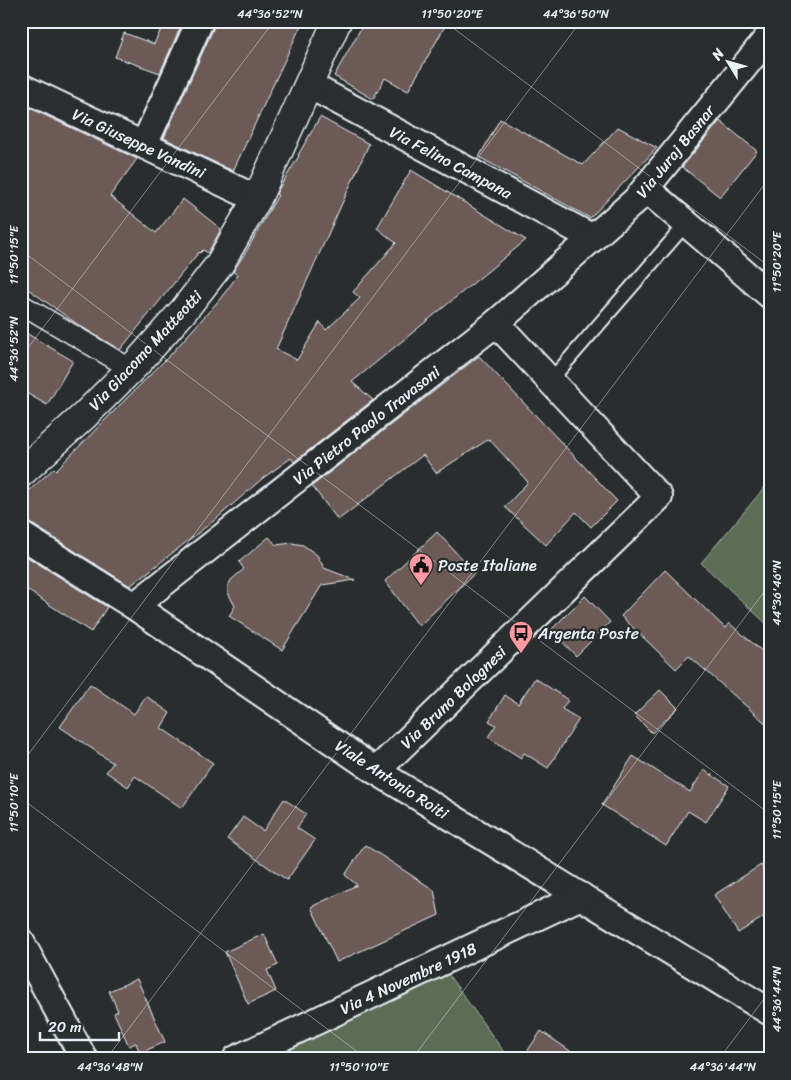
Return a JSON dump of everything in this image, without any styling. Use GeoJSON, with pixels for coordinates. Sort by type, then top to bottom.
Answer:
{"type":"FeatureCollection","features":[{"type":"Feature","properties":{"kind":"street"},"geometry":{"type":"LineString","coordinates":[[144,145],[200,21]]}},
{"type":"Feature","properties":{"kind":"street","name":"Via Giacomo Matteotti"},"geometry":{"type":"LineString","coordinates":[[21,473],[84,416],[131,369],[184,310],[213,273],[257,199],[292,117],[309,85],[337,21]]}},
{"type":"Feature","properties":{"kind":"street","name":"Via Juraj Basnar"},"geometry":{"type":"LineString","coordinates":[[593,238],[646,189],[770,35]]}},
{"type":"Feature","properties":{"kind":"street","name":"Via Felino Campana"},"geometry":{"type":"LineString","coordinates":[[309,85],[593,238]]}},
{"type":"Feature","properties":{"kind":"street","name":"Via Giuseppe Vandini"},"geometry":{"type":"LineString","coordinates":[[21,87],[257,199]]}},
{"type":"Feature","properties":{"kind":"street"},"geometry":{"type":"LineString","coordinates":[[646,189],[770,295]]}},
{"type":"Feature","properties":{"kind":"street","name":"Via Pietro Paolo Travasoni"},"geometry":{"type":"LineString","coordinates":[[134,606],[496,323],[593,238]]}},
{"type":"Feature","properties":{"kind":"street"},"geometry":{"type":"LineString","coordinates":[[21,304],[131,369]]}},
{"type":"Feature","properties":{"kind":"street"},"geometry":{"type":"LineString","coordinates":[[496,323],[550,381]]}},
{"type":"Feature","properties":{"kind":"street","name":"Via Bruno Bolognesi"},"geometry":{"type":"LineString","coordinates":[[376,772],[659,496],[550,381]]}},
{"type":"Feature","properties":{"kind":"street","name":"Viale Antonio Roiti"},"geometry":{"type":"LineString","coordinates":[[21,535],[134,606],[376,772],[770,1012]]}},
{"type":"Feature","properties":{"kind":"street","name":"Via 4 Novembre 1918"},"geometry":{"type":"LineString","coordinates":[[236,1059],[581,896]]}},
{"type":"Feature","properties":{"kind":"street"},"geometry":{"type":"LineString","coordinates":[[21,942],[84,1059]]}},
{"type":"Feature","properties":{"kind":"lane"},"geometry":{"type":"LineString","coordinates":[[550,381],[686,224]]}},
{"type":"Feature","properties":{"kind":"green space"},"geometry":{"type":"Polygon","coordinates":[[[770,481],[770,627],[701,563],[770,481]]]}},
{"type":"Feature","properties":{"kind":"green space"},"geometry":{"type":"Polygon","coordinates":[[[440,963],[509,1059],[236,1059],[440,963]]]}},
{"type":"Feature","properties":{"kind":"building"},"geometry":{"type":"Polygon","coordinates":[[[165,21],[183,21],[160,73],[115,57],[124,33],[154,44],[165,21]]]}},
{"type":"Feature","properties":{"kind":"building"},"geometry":{"type":"Polygon","coordinates":[[[215,21],[303,21],[233,171],[164,138],[215,21]]]}},
{"type":"Feature","properties":{"kind":"building"},"geometry":{"type":"Polygon","coordinates":[[[365,21],[448,21],[408,91],[385,78],[373,99],[334,76],[365,21]]]}},
{"type":"Feature","properties":{"kind":"building"},"geometry":{"type":"Polygon","coordinates":[[[21,104],[137,159],[110,196],[156,233],[183,199],[221,229],[208,253],[203,250],[199,252],[120,350],[77,324],[21,284],[21,104]]]}},
{"type":"Feature","properties":{"kind":"building"},"geometry":{"type":"Polygon","coordinates":[[[320,117],[369,144],[276,349],[297,360],[320,322],[326,330],[360,298],[353,292],[396,243],[377,228],[411,170],[526,240],[352,382],[373,400],[294,462],[291,458],[263,478],[216,519],[130,586],[29,522],[21,520],[21,498],[54,468],[56,470],[171,354],[220,299],[238,275],[233,272],[278,195],[276,194],[278,190],[320,117]]]}},
{"type":"Feature","properties":{"kind":"building"},"geometry":{"type":"Polygon","coordinates":[[[500,119],[583,165],[618,127],[657,148],[590,218],[479,157],[500,119]]]}},
{"type":"Feature","properties":{"kind":"building"},"geometry":{"type":"Polygon","coordinates":[[[720,121],[757,151],[720,197],[682,167],[720,121]]]}},
{"type":"Feature","properties":{"kind":"building"},"geometry":{"type":"Polygon","coordinates":[[[21,330],[73,361],[47,405],[21,390],[21,330]]]}},
{"type":"Feature","properties":{"kind":"building"},"geometry":{"type":"Polygon","coordinates":[[[479,356],[617,501],[591,527],[576,512],[546,545],[505,507],[528,482],[489,439],[436,473],[423,455],[338,520],[312,486],[479,356]]]}},
{"type":"Feature","properties":{"kind":"building","name":"Poste Italiane"},"geometry":{"type":"Polygon","coordinates":[[[437,532],[475,573],[419,626],[385,581],[437,532]]]}},
{"type":"Feature","properties":{"kind":"building"},"geometry":{"type":"Polygon","coordinates":[[[269,537],[276,545],[292,543],[303,545],[317,555],[324,568],[355,580],[322,585],[282,650],[229,616],[235,606],[228,593],[228,586],[231,580],[244,569],[239,562],[269,537]]]}},
{"type":"Feature","properties":{"kind":"building"},"geometry":{"type":"Polygon","coordinates":[[[21,553],[107,607],[91,632],[21,586],[21,553]]]}},
{"type":"Feature","properties":{"kind":"building"},"geometry":{"type":"Polygon","coordinates":[[[665,570],[725,628],[729,623],[770,658],[770,727],[689,656],[676,669],[621,616],[665,570]]]}},
{"type":"Feature","properties":{"kind":"building"},"geometry":{"type":"Polygon","coordinates":[[[585,596],[610,622],[576,656],[551,630],[585,596]]]}},
{"type":"Feature","properties":{"kind":"building"},"geometry":{"type":"Polygon","coordinates":[[[535,678],[568,700],[562,709],[579,719],[548,768],[524,753],[521,758],[488,737],[496,725],[489,721],[505,695],[518,704],[535,678]]]}},
{"type":"Feature","properties":{"kind":"building"},"geometry":{"type":"Polygon","coordinates":[[[90,684],[134,714],[146,696],[170,713],[161,728],[213,763],[182,808],[135,776],[128,787],[106,772],[113,763],[60,727],[90,684]]]}},
{"type":"Feature","properties":{"kind":"building"},"geometry":{"type":"Polygon","coordinates":[[[660,690],[678,708],[652,733],[634,715],[660,690]]]}},
{"type":"Feature","properties":{"kind":"building"},"geometry":{"type":"Polygon","coordinates":[[[633,756],[690,792],[704,770],[729,786],[706,822],[688,811],[666,846],[602,805],[633,756]]]}},
{"type":"Feature","properties":{"kind":"building"},"geometry":{"type":"Polygon","coordinates":[[[284,799],[306,814],[297,828],[315,840],[287,880],[227,839],[243,817],[263,831],[284,799]]]}},
{"type":"Feature","properties":{"kind":"building"},"geometry":{"type":"Polygon","coordinates":[[[365,845],[434,890],[439,915],[337,962],[311,907],[357,885],[345,875],[365,845]]]}},
{"type":"Feature","properties":{"kind":"building"},"geometry":{"type":"Polygon","coordinates":[[[761,865],[770,879],[770,913],[738,933],[714,895],[761,865]]]}},
{"type":"Feature","properties":{"kind":"building"},"geometry":{"type":"Polygon","coordinates":[[[264,934],[278,965],[267,970],[276,991],[248,1004],[225,952],[264,934]]]}},
{"type":"Feature","properties":{"kind":"building"},"geometry":{"type":"Polygon","coordinates":[[[137,979],[165,1042],[140,1053],[136,1043],[129,1046],[114,1013],[118,1011],[109,991],[137,979]]]}},
{"type":"Feature","properties":{"kind":"building"},"geometry":{"type":"Polygon","coordinates":[[[541,1031],[582,1059],[522,1059],[541,1031]]]}},
{"type":"Feature","properties":{"kind":"place","name":"Poste Italiane"},"geometry":{"type":"Point","coordinates":[421,586]}},
{"type":"Feature","properties":{"kind":"place","name":"Argenta Poste"},"geometry":{"type":"Point","coordinates":[521,654]}}]}
